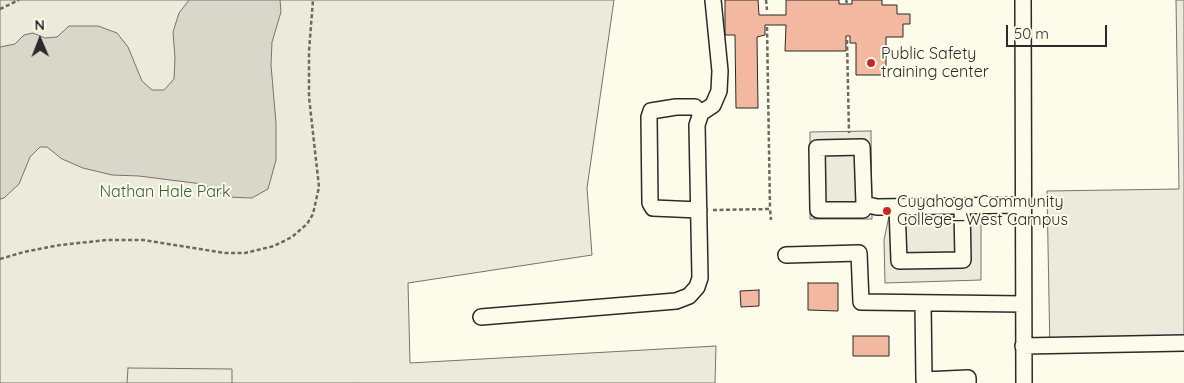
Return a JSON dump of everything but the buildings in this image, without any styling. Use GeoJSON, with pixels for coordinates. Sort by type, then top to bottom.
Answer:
{"type":"FeatureCollection","features":[{"type":"Feature","properties":{"kind":"lane"},"geometry":{"type":"LineString","coordinates":[[481,318],[676,301],[688,296],[697,288],[700,278],[697,125],[700,113],[713,105],[719,91],[720,72],[713,0]]}},
{"type":"Feature","properties":{"kind":"lane"},"geometry":{"type":"LineString","coordinates":[[1023,0],[1024,383]]}},
{"type":"Feature","properties":{"kind":"lane"},"geometry":{"type":"LineString","coordinates":[[699,210],[653,208],[650,203],[649,117],[650,111],[676,106],[695,107],[700,113]]}},
{"type":"Feature","properties":{"kind":"lane"},"geometry":{"type":"LineString","coordinates":[[862,146],[864,204],[863,210],[818,210],[817,148],[862,146]]}},
{"type":"Feature","properties":{"kind":"lane"},"geometry":{"type":"LineString","coordinates":[[864,204],[877,208],[1023,205]]}},
{"type":"Feature","properties":{"kind":"lane"},"geometry":{"type":"LineString","coordinates":[[897,207],[899,261],[963,260],[962,206]]}},
{"type":"Feature","properties":{"kind":"lane"},"geometry":{"type":"LineString","coordinates":[[786,255],[860,253],[861,302],[1023,304]]}},
{"type":"Feature","properties":{"kind":"lane"},"geometry":{"type":"LineString","coordinates":[[923,303],[924,380],[968,378],[968,383]]}},
{"type":"Feature","properties":{"kind":"lane"},"geometry":{"type":"LineString","coordinates":[[1023,346],[1184,343]]}},
{"type":"Feature","properties":{"kind":"path"},"geometry":{"type":"LineString","coordinates":[[0,9],[19,0]]}},
{"type":"Feature","properties":{"kind":"path"},"geometry":{"type":"LineString","coordinates":[[0,259],[60,245],[107,240],[143,240],[225,253],[245,253],[274,246],[296,234],[307,224],[313,214],[319,187],[309,97],[309,51],[313,0]]}},
{"type":"Feature","properties":{"kind":"path"},"geometry":{"type":"LineString","coordinates":[[766,0],[767,10]]}},
{"type":"Feature","properties":{"kind":"path"},"geometry":{"type":"LineString","coordinates":[[767,27],[771,220]]}},
{"type":"Feature","properties":{"kind":"path"},"geometry":{"type":"LineString","coordinates":[[847,40],[849,134]]}},
{"type":"Feature","properties":{"kind":"path"},"geometry":{"type":"LineString","coordinates":[[699,210],[770,209]]}},
{"type":"Feature","properties":{"kind":"green space","name":"Nathan Hale Park"},"geometry":{"type":"Polygon","coordinates":[[[0,0],[614,0],[587,188],[592,255],[408,283],[410,363],[716,346],[715,383],[0,383],[0,0]]]}},
{"type":"Feature","properties":{"kind":"shaded area"},"geometry":{"type":"Polygon","coordinates":[[[189,0],[280,0],[281,12],[272,42],[271,65],[276,123],[276,160],[268,189],[252,198],[228,197],[202,184],[139,176],[112,175],[83,168],[62,159],[47,147],[40,147],[30,157],[19,184],[4,198],[0,199],[0,47],[15,44],[24,35],[33,33],[45,38],[57,37],[69,26],[98,26],[117,33],[128,47],[142,81],[152,90],[164,90],[174,79],[173,32],[179,13],[189,0]]]}},
{"type":"Feature","properties":{"kind":"shaded area"},"geometry":{"type":"Polygon","coordinates":[[[1176,0],[1184,0],[1184,351],[1050,353],[1047,191],[1179,189],[1176,0]]]}},
{"type":"Feature","properties":{"kind":"shaded area"},"geometry":{"type":"Polygon","coordinates":[[[871,131],[872,219],[810,219],[810,132],[871,131]]]}},
{"type":"Feature","properties":{"kind":"shaded area"},"geometry":{"type":"Polygon","coordinates":[[[889,216],[981,217],[981,280],[885,283],[884,240],[889,216]]]}},
{"type":"Feature","properties":{"kind":"shaded area"},"geometry":{"type":"Polygon","coordinates":[[[128,368],[232,369],[232,383],[127,383],[128,368]]]}},
{"type":"Feature","properties":{"kind":"place","name":"Public Safety training center"},"geometry":{"type":"Point","coordinates":[871,63]}},
{"type":"Feature","properties":{"kind":"place","name":"Cuyahoga Community College—West Campus"},"geometry":{"type":"Point","coordinates":[887,211]}}]}
